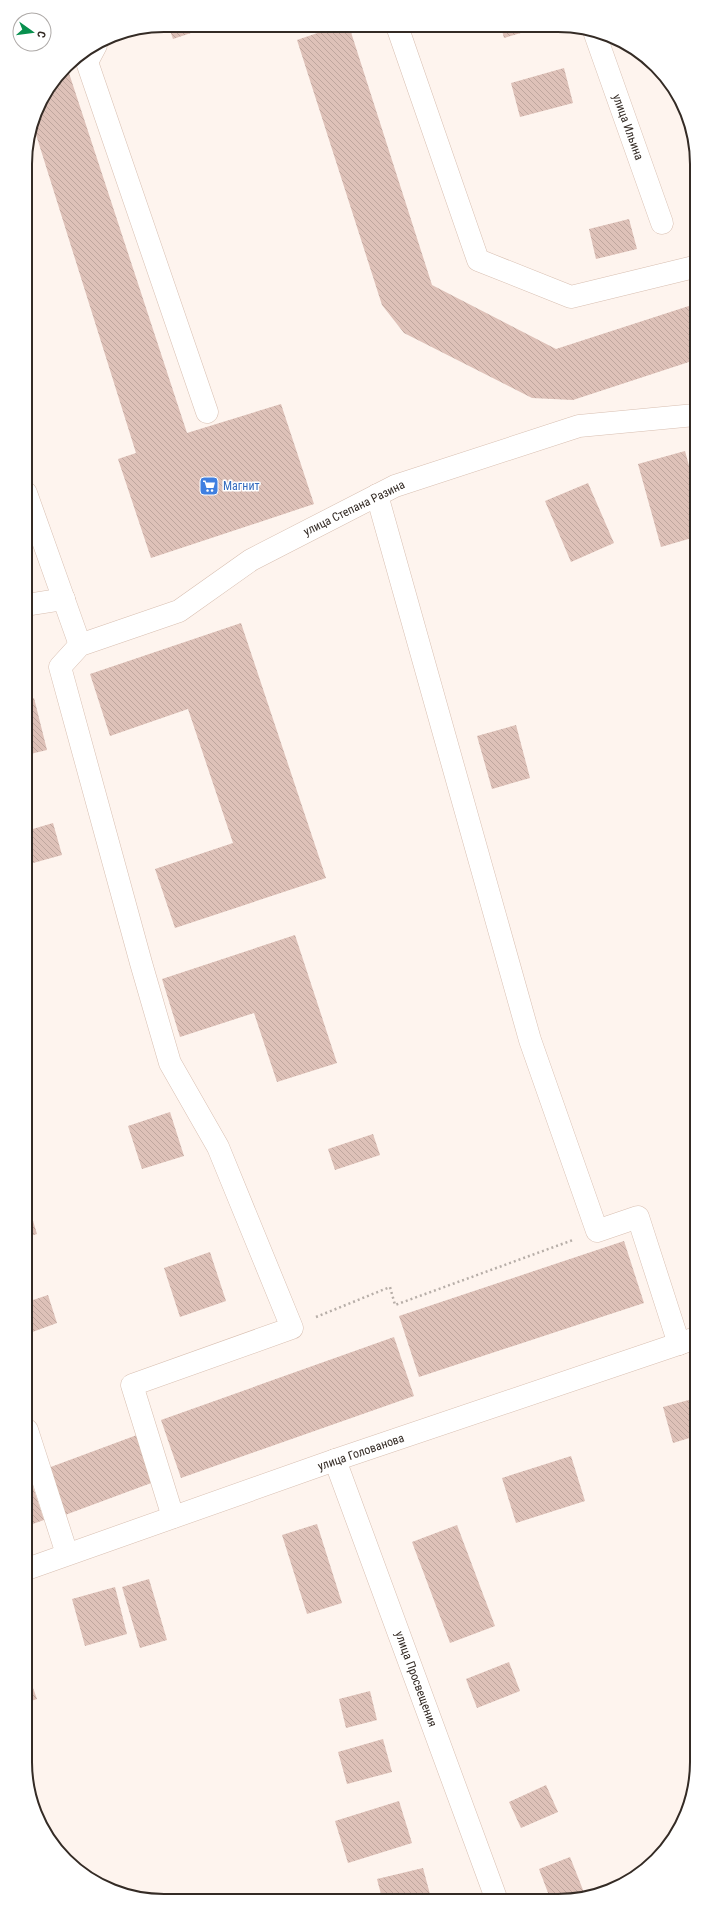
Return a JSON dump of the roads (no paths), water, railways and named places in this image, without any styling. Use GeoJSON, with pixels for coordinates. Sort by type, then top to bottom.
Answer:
{"type":"FeatureCollection","features":[{"type":"Feature","properties":{"kind":"street"},"geometry":{"type":"LineString","coordinates":[[399,32],[478,260],[571,296],[690,268]]}},
{"type":"Feature","properties":{"kind":"street","name":"улица Ильина"},"geometry":{"type":"LineString","coordinates":[[596,38],[662,223]]}},
{"type":"Feature","properties":{"kind":"street"},"geometry":{"type":"LineString","coordinates":[[91,54],[87,62],[207,412]]}},
{"type":"Feature","properties":{"kind":"street","name":"улица Степана Разина"},"geometry":{"type":"LineString","coordinates":[[80,645],[178,611],[251,560],[395,486],[580,426],[690,415]]}},
{"type":"Feature","properties":{"kind":"street"},"geometry":{"type":"LineString","coordinates":[[377,495],[530,1040],[597,1231],[638,1217],[687,1341]]}},
{"type":"Feature","properties":{"kind":"street"},"geometry":{"type":"LineString","coordinates":[[32,510],[80,645],[60,667],[140,964],[170,1063],[218,1147],[292,1328],[132,1385],[173,1517]]}},
{"type":"Feature","properties":{"kind":"street"},"geometry":{"type":"LineString","coordinates":[[32,603],[64,599]]}},
{"type":"Feature","properties":{"kind":"street","name":"улица Голованова"},"geometry":{"type":"LineString","coordinates":[[32,1567],[335,1460],[687,1341]]}},
{"type":"Feature","properties":{"kind":"street"},"geometry":{"type":"LineString","coordinates":[[32,1446],[67,1554]]}},
{"type":"Feature","properties":{"kind":"street","name":"улица Просвещения"},"geometry":{"type":"LineString","coordinates":[[335,1460],[495,1894]]}},
{"type":"Feature","properties":{"kind":"place","name":"Магнит"},"geometry":{"type":"Point","coordinates":[209,486]}}]}
